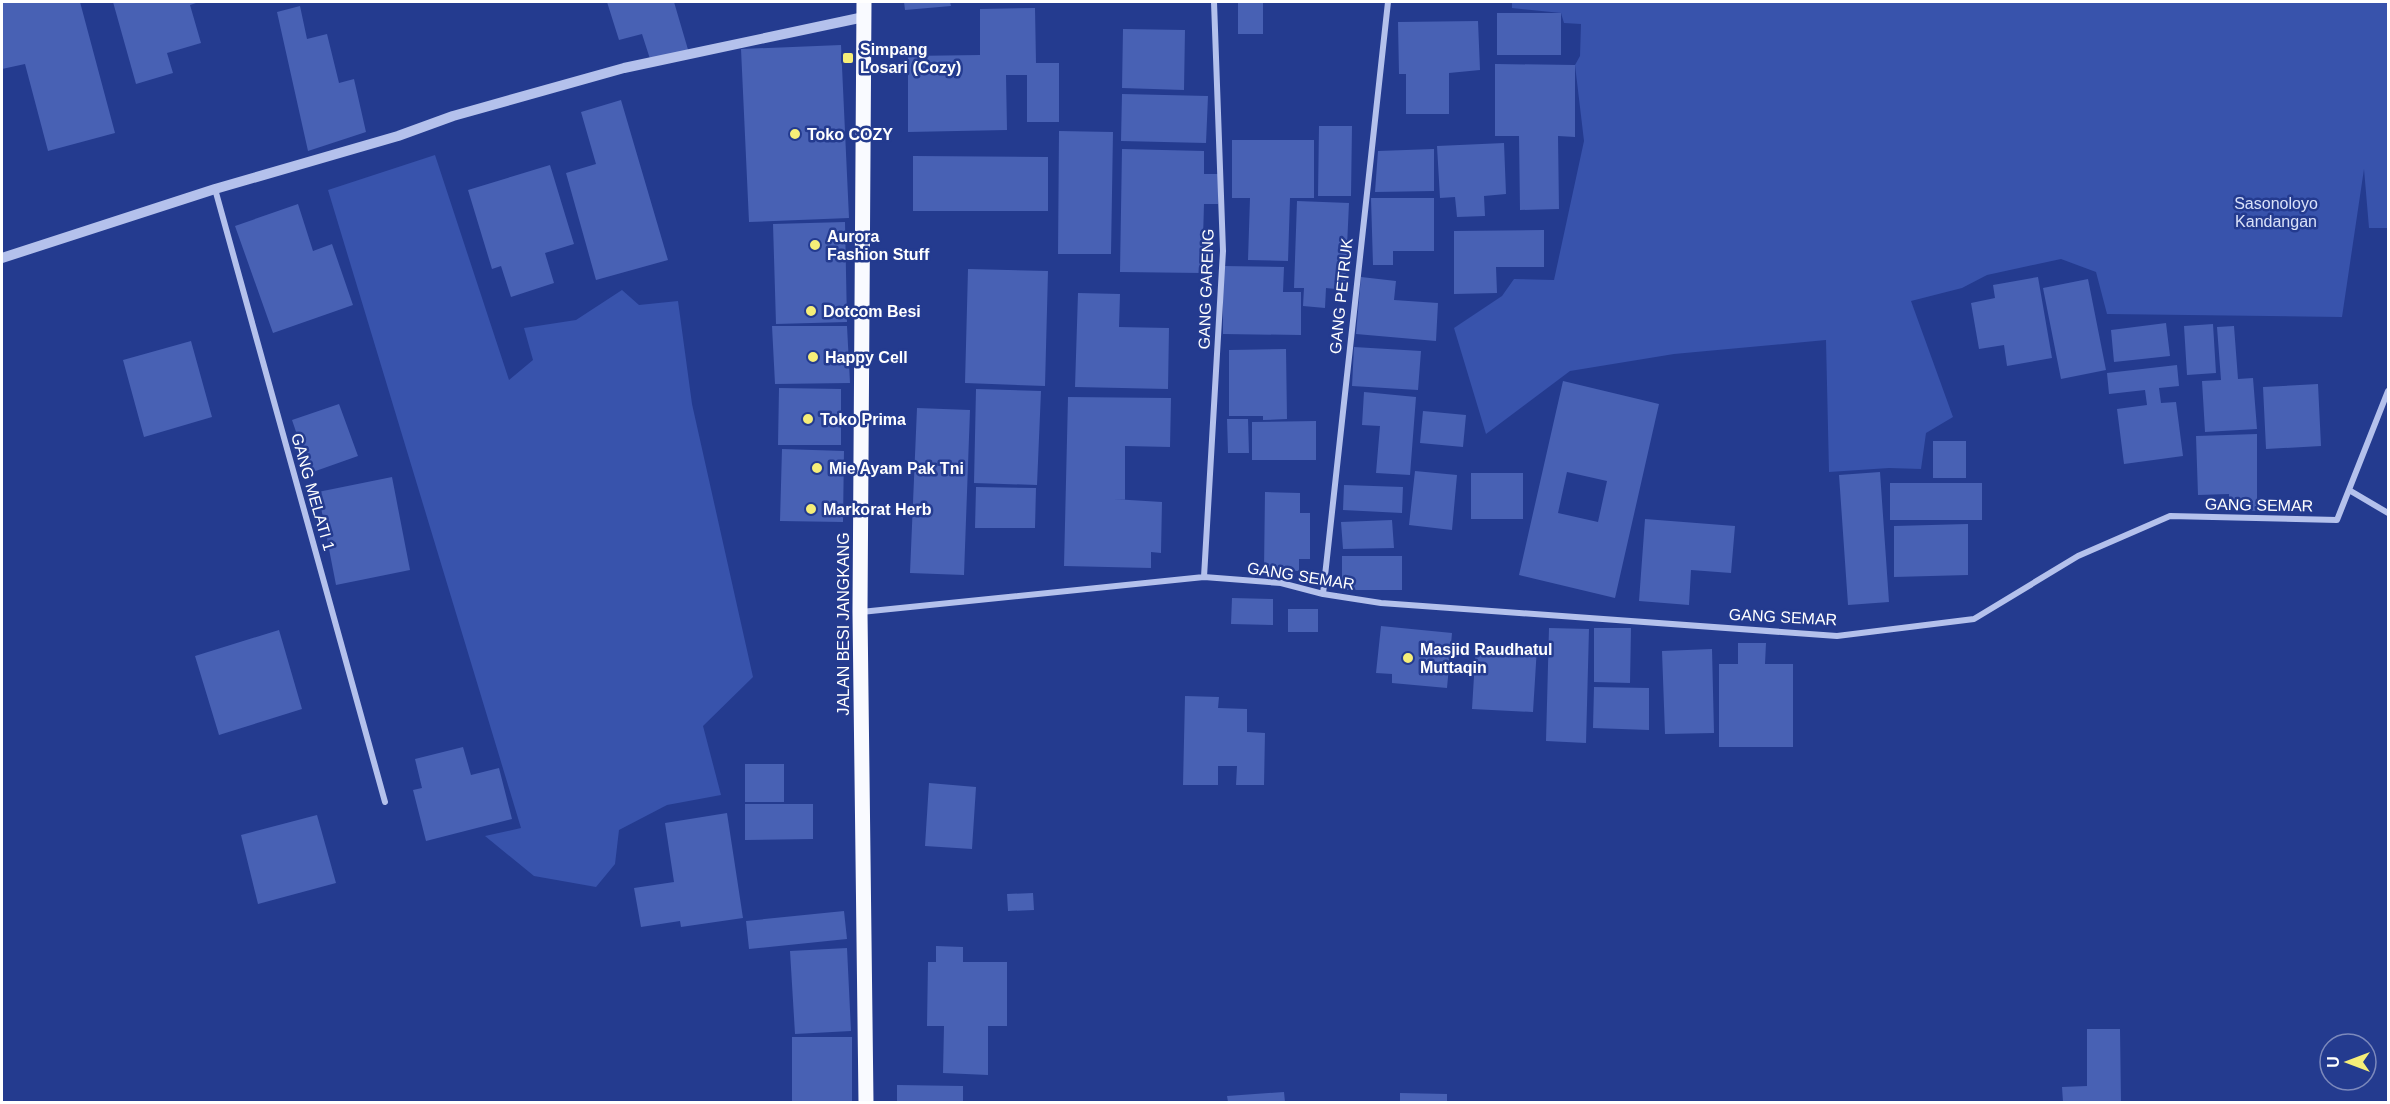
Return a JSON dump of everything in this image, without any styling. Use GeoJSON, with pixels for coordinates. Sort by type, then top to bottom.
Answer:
{"type":"FeatureCollection","features":[{"type":"Feature","properties":{"kind":"main road","name":"JALAN BESI JANGKANG"},"geometry":{"type":"LineString","coordinates":[[864,2],[860,612],[866,1102]]}},
{"type":"Feature","properties":{"kind":"street","name":"GANG GARENG"},"geometry":{"type":"LineString","coordinates":[[1204,577],[1223,251],[1214,2]]}},
{"type":"Feature","properties":{"kind":"street","name":"GANG PETRUK"},"geometry":{"type":"LineString","coordinates":[[1323,594],[1388,2]]}},
{"type":"Feature","properties":{"kind":"street"},"geometry":{"type":"LineString","coordinates":[[2,258],[215,189],[388,139],[453,116],[624,68],[864,17]]}},
{"type":"Feature","properties":{"kind":"street","name":"GANG MELATI 1"},"geometry":{"type":"LineString","coordinates":[[215,189],[385,802]]}},
{"type":"Feature","properties":{"kind":"street"},"geometry":{"type":"LineString","coordinates":[[2388,392],[2349,490],[2388,513]]}},
{"type":"Feature","properties":{"kind":"street","name":"GANG SEMAR"},"geometry":{"type":"LineString","coordinates":[[860,612],[1204,577],[1281,583],[1323,594],[1381,603],[1837,636],[1974,619],[2078,556],[2170,516],[2337,520],[2349,490]]}},
{"type":"Feature","properties":{"kind":"green space","name":"Sasonoloyo Kandangan"},"geometry":{"type":"Polygon","coordinates":[[[1512,2],[2388,2],[2388,228],[2369,228],[2364,169],[2342,317],[2107,314],[2096,272],[2061,259],[1987,275],[1962,288],[1911,301],[1953,417],[1926,433],[1921,469],[1889,468],[1829,472],[1826,340],[1674,354],[1570,371],[1486,434],[1454,328],[1502,296],[1514,279],[1554,280],[1584,141],[1575,65],[1580,56],[1581,24],[1564,23],[1561,13],[1512,8],[1512,2]]]}},
{"type":"Feature","properties":{"kind":"green space"},"geometry":{"type":"Polygon","coordinates":[[[435,155],[509,380],[533,360],[524,328],[576,320],[622,290],[639,305],[678,301],[692,404],[753,677],[703,726],[721,795],[667,805],[619,830],[615,864],[596,887],[534,876],[485,836],[521,828],[328,190],[435,155]]]}},
{"type":"Feature","properties":{"kind":"building"},"geometry":{"type":"Polygon","coordinates":[[[2,2],[80,2],[115,133],[48,151],[25,64],[2,69],[2,2]]]}},
{"type":"Feature","properties":{"kind":"building"},"geometry":{"type":"Polygon","coordinates":[[[113,2],[199,2],[190,5],[201,43],[167,53],[173,73],[136,84],[113,2]]]}},
{"type":"Feature","properties":{"kind":"building"},"geometry":{"type":"Polygon","coordinates":[[[607,2],[674,2],[689,53],[651,62],[642,34],[619,40],[607,2]]]}},
{"type":"Feature","properties":{"kind":"building"},"geometry":{"type":"Polygon","coordinates":[[[904,2],[950,2],[951,6],[905,10],[904,2]]]}},
{"type":"Feature","properties":{"kind":"building"},"geometry":{"type":"Polygon","coordinates":[[[1238,2],[1263,2],[1263,34],[1238,34],[1238,2]]]}},
{"type":"Feature","properties":{"kind":"building"},"geometry":{"type":"Polygon","coordinates":[[[300,6],[307,39],[327,34],[339,83],[354,79],[366,132],[308,151],[277,12],[300,6]]]}},
{"type":"Feature","properties":{"kind":"building"},"geometry":{"type":"Polygon","coordinates":[[[1035,8],[1036,63],[1059,63],[1059,122],[1027,122],[1027,75],[1006,75],[1007,130],[908,132],[908,56],[980,55],[980,9],[1035,8]]]}},
{"type":"Feature","properties":{"kind":"building"},"geometry":{"type":"Polygon","coordinates":[[[1497,13],[1561,13],[1561,55],[1497,55],[1497,13]]]}},
{"type":"Feature","properties":{"kind":"building"},"geometry":{"type":"Polygon","coordinates":[[[1478,21],[1480,70],[1449,73],[1449,114],[1406,114],[1406,74],[1399,74],[1398,22],[1478,21]]]}},
{"type":"Feature","properties":{"kind":"building"},"geometry":{"type":"Polygon","coordinates":[[[1123,29],[1185,30],[1184,90],[1122,88],[1123,29]]]}},
{"type":"Feature","properties":{"kind":"building","name":"Toko COZY"},"geometry":{"type":"Polygon","coordinates":[[[841,45],[849,218],[749,222],[741,49],[841,45]]]}},
{"type":"Feature","properties":{"kind":"building"},"geometry":{"type":"Polygon","coordinates":[[[1495,64],[1575,65],[1575,137],[1558,136],[1559,209],[1520,210],[1519,136],[1495,136],[1495,64]]]}},
{"type":"Feature","properties":{"kind":"building"},"geometry":{"type":"Polygon","coordinates":[[[1122,94],[1208,96],[1206,143],[1121,141],[1122,94]]]}},
{"type":"Feature","properties":{"kind":"building"},"geometry":{"type":"Polygon","coordinates":[[[621,100],[668,260],[596,280],[566,173],[596,164],[581,112],[621,100]]]}},
{"type":"Feature","properties":{"kind":"building"},"geometry":{"type":"Polygon","coordinates":[[[1319,126],[1352,126],[1351,196],[1318,196],[1319,126]]]}},
{"type":"Feature","properties":{"kind":"building"},"geometry":{"type":"Polygon","coordinates":[[[1059,131],[1113,132],[1111,254],[1058,254],[1059,131]]]}},
{"type":"Feature","properties":{"kind":"building"},"geometry":{"type":"Polygon","coordinates":[[[1232,140],[1314,140],[1314,198],[1290,198],[1288,261],[1248,260],[1250,198],[1232,198],[1232,140]]]}},
{"type":"Feature","properties":{"kind":"building"},"geometry":{"type":"Polygon","coordinates":[[[1504,143],[1506,194],[1484,196],[1485,216],[1457,217],[1455,197],[1440,198],[1437,146],[1504,143]]]}},
{"type":"Feature","properties":{"kind":"building"},"geometry":{"type":"Polygon","coordinates":[[[1122,149],[1204,151],[1204,174],[1219,174],[1218,204],[1204,204],[1202,273],[1120,272],[1122,149]]]}},
{"type":"Feature","properties":{"kind":"building"},"geometry":{"type":"Polygon","coordinates":[[[1434,149],[1434,191],[1375,192],[1378,151],[1434,149]]]}},
{"type":"Feature","properties":{"kind":"building"},"geometry":{"type":"Polygon","coordinates":[[[913,156],[1048,157],[1048,211],[913,211],[913,156]]]}},
{"type":"Feature","properties":{"kind":"building"},"geometry":{"type":"Polygon","coordinates":[[[550,165],[574,244],[545,253],[554,283],[511,297],[501,266],[492,269],[468,190],[550,165]]]}},
{"type":"Feature","properties":{"kind":"building"},"geometry":{"type":"Polygon","coordinates":[[[1371,198],[1434,198],[1434,251],[1393,251],[1393,265],[1373,265],[1371,198]]]}},
{"type":"Feature","properties":{"kind":"building"},"geometry":{"type":"Polygon","coordinates":[[[1297,201],[1349,203],[1345,290],[1326,288],[1325,308],[1303,306],[1304,288],[1294,288],[1297,201]]]}},
{"type":"Feature","properties":{"kind":"building"},"geometry":{"type":"Polygon","coordinates":[[[298,204],[313,251],[332,244],[353,305],[273,333],[235,226],[298,204]]]}},
{"type":"Feature","properties":{"kind":"building"},"geometry":{"type":"Polygon","coordinates":[[[845,222],[847,322],[776,324],[773,224],[845,222]]]}},
{"type":"Feature","properties":{"kind":"building"},"geometry":{"type":"Polygon","coordinates":[[[1544,230],[1544,267],[1496,267],[1497,293],[1454,294],[1454,231],[1544,230]]]}},
{"type":"Feature","properties":{"kind":"building"},"geometry":{"type":"Polygon","coordinates":[[[1223,266],[1284,267],[1283,292],[1301,292],[1301,335],[1223,334],[1223,266]]]}},
{"type":"Feature","properties":{"kind":"building"},"geometry":{"type":"Polygon","coordinates":[[[968,269],[1048,271],[1045,386],[965,383],[968,269]]]}},
{"type":"Feature","properties":{"kind":"building"},"geometry":{"type":"Polygon","coordinates":[[[1361,277],[1396,281],[1394,300],[1438,303],[1436,341],[1356,334],[1361,277]]]}},
{"type":"Feature","properties":{"kind":"building"},"geometry":{"type":"Polygon","coordinates":[[[2038,277],[2052,358],[2007,366],[2004,345],[1979,349],[1971,303],[1995,298],[1993,285],[2038,277]]]}},
{"type":"Feature","properties":{"kind":"building"},"geometry":{"type":"Polygon","coordinates":[[[2088,279],[2106,370],[2061,379],[2043,288],[2088,279]]]}},
{"type":"Feature","properties":{"kind":"building"},"geometry":{"type":"Polygon","coordinates":[[[1078,293],[1120,294],[1119,327],[1169,328],[1168,389],[1075,387],[1078,293]]]}},
{"type":"Feature","properties":{"kind":"building"},"geometry":{"type":"Polygon","coordinates":[[[2166,323],[2170,356],[2114,362],[2111,330],[2166,323]]]}},
{"type":"Feature","properties":{"kind":"building"},"geometry":{"type":"Polygon","coordinates":[[[2213,324],[2216,373],[2187,375],[2184,326],[2213,324]]]}},
{"type":"Feature","properties":{"kind":"building"},"geometry":{"type":"Polygon","coordinates":[[[772,326],[847,326],[850,383],[775,384],[772,326]]]}},
{"type":"Feature","properties":{"kind":"building"},"geometry":{"type":"Polygon","coordinates":[[[2234,326],[2238,379],[2253,378],[2257,429],[2205,432],[2202,381],[2221,380],[2217,327],[2234,326]]]}},
{"type":"Feature","properties":{"kind":"building"},"geometry":{"type":"Polygon","coordinates":[[[191,341],[212,417],[144,437],[123,360],[191,341]]]}},
{"type":"Feature","properties":{"kind":"building"},"geometry":{"type":"Polygon","coordinates":[[[1354,347],[1421,351],[1418,390],[1352,386],[1354,347]]]}},
{"type":"Feature","properties":{"kind":"building"},"geometry":{"type":"Polygon","coordinates":[[[1286,349],[1287,419],[1263,420],[1263,416],[1229,416],[1229,350],[1286,349]]]}},
{"type":"Feature","properties":{"kind":"building"},"geometry":{"type":"Polygon","coordinates":[[[2177,365],[2179,386],[2159,388],[2161,403],[2176,402],[2183,456],[2124,464],[2117,409],[2147,405],[2145,390],[2109,394],[2107,373],[2177,365]]]}},
{"type":"Feature","properties":{"kind":"building"},"geometry":{"type":"Polygon","coordinates":[[[1563,381],[1659,404],[1615,598],[1519,575],[1563,381]],[[1567,472],[1558,513],[1598,522],[1607,481],[1567,472]]]}},
{"type":"Feature","properties":{"kind":"building"},"geometry":{"type":"Polygon","coordinates":[[[2318,384],[2321,446],[2266,449],[2263,387],[2318,384]]]}},
{"type":"Feature","properties":{"kind":"building"},"geometry":{"type":"Polygon","coordinates":[[[779,388],[841,389],[841,445],[778,445],[779,388]]]}},
{"type":"Feature","properties":{"kind":"building"},"geometry":{"type":"Polygon","coordinates":[[[976,389],[1041,391],[1037,485],[974,483],[976,389]]]}},
{"type":"Feature","properties":{"kind":"building"},"geometry":{"type":"Polygon","coordinates":[[[1364,392],[1416,397],[1410,475],[1376,473],[1380,426],[1362,425],[1364,392]]]}},
{"type":"Feature","properties":{"kind":"building"},"geometry":{"type":"Polygon","coordinates":[[[1068,397],[1171,398],[1170,447],[1125,446],[1125,500],[1162,502],[1161,553],[1151,552],[1151,568],[1064,566],[1068,397]]]}},
{"type":"Feature","properties":{"kind":"building"},"geometry":{"type":"Polygon","coordinates":[[[339,404],[358,456],[310,473],[292,420],[339,404]]]}},
{"type":"Feature","properties":{"kind":"building"},"geometry":{"type":"Polygon","coordinates":[[[917,408],[970,410],[964,575],[910,573],[917,408]]]}},
{"type":"Feature","properties":{"kind":"building"},"geometry":{"type":"Polygon","coordinates":[[[1423,411],[1466,415],[1463,447],[1420,443],[1423,411]]]}},
{"type":"Feature","properties":{"kind":"building"},"geometry":{"type":"Polygon","coordinates":[[[1227,419],[1248,419],[1249,453],[1228,453],[1227,419]]]}},
{"type":"Feature","properties":{"kind":"building"},"geometry":{"type":"Polygon","coordinates":[[[1316,421],[1316,460],[1252,460],[1252,422],[1316,421]]]}},
{"type":"Feature","properties":{"kind":"building"},"geometry":{"type":"Polygon","coordinates":[[[2257,434],[2257,511],[2229,510],[2229,494],[2198,495],[2196,436],[2257,434]]]}},
{"type":"Feature","properties":{"kind":"building"},"geometry":{"type":"Polygon","coordinates":[[[1933,441],[1966,441],[1966,478],[1933,478],[1933,441]]]}},
{"type":"Feature","properties":{"kind":"building"},"geometry":{"type":"Polygon","coordinates":[[[782,449],[844,451],[843,522],[780,521],[782,449]]]}},
{"type":"Feature","properties":{"kind":"building"},"geometry":{"type":"Polygon","coordinates":[[[1415,471],[1457,475],[1452,530],[1409,525],[1415,471]]]}},
{"type":"Feature","properties":{"kind":"building"},"geometry":{"type":"Polygon","coordinates":[[[1880,472],[1889,602],[1848,605],[1839,475],[1880,472]]]}},
{"type":"Feature","properties":{"kind":"building"},"geometry":{"type":"Polygon","coordinates":[[[1471,473],[1523,473],[1523,519],[1471,519],[1471,473]]]}},
{"type":"Feature","properties":{"kind":"building"},"geometry":{"type":"Polygon","coordinates":[[[392,477],[410,570],[336,585],[318,492],[392,477]]]}},
{"type":"Feature","properties":{"kind":"building"},"geometry":{"type":"Polygon","coordinates":[[[1890,483],[1982,483],[1982,520],[1890,520],[1890,483]]]}},
{"type":"Feature","properties":{"kind":"building"},"geometry":{"type":"Polygon","coordinates":[[[1344,485],[1403,487],[1402,513],[1343,510],[1344,485]]]}},
{"type":"Feature","properties":{"kind":"building"},"geometry":{"type":"Polygon","coordinates":[[[976,487],[1036,488],[1035,528],[975,528],[976,487]]]}},
{"type":"Feature","properties":{"kind":"building"},"geometry":{"type":"Polygon","coordinates":[[[1265,492],[1300,493],[1300,513],[1310,513],[1310,559],[1299,559],[1299,571],[1264,570],[1265,492]]]}},
{"type":"Feature","properties":{"kind":"building"},"geometry":{"type":"Polygon","coordinates":[[[1645,519],[1735,526],[1731,573],[1691,570],[1689,605],[1639,601],[1645,519]]]}},
{"type":"Feature","properties":{"kind":"building"},"geometry":{"type":"Polygon","coordinates":[[[1392,520],[1394,548],[1343,549],[1341,522],[1392,520]]]}},
{"type":"Feature","properties":{"kind":"building"},"geometry":{"type":"Polygon","coordinates":[[[1968,524],[1968,575],[1894,577],[1894,526],[1968,524]]]}},
{"type":"Feature","properties":{"kind":"building"},"geometry":{"type":"Polygon","coordinates":[[[1342,556],[1402,556],[1402,590],[1342,590],[1342,556]]]}},
{"type":"Feature","properties":{"kind":"building"},"geometry":{"type":"Polygon","coordinates":[[[1232,598],[1273,599],[1273,625],[1231,624],[1232,598]]]}},
{"type":"Feature","properties":{"kind":"building"},"geometry":{"type":"Polygon","coordinates":[[[1288,609],[1318,609],[1318,632],[1288,632],[1288,609]]]}},
{"type":"Feature","properties":{"kind":"building"},"geometry":{"type":"Polygon","coordinates":[[[1381,626],[1452,633],[1447,688],[1392,683],[1392,674],[1376,673],[1381,626]]]}},
{"type":"Feature","properties":{"kind":"building"},"geometry":{"type":"Polygon","coordinates":[[[1549,628],[1589,629],[1586,743],[1546,741],[1549,628]]]}},
{"type":"Feature","properties":{"kind":"building"},"geometry":{"type":"Polygon","coordinates":[[[1594,628],[1631,628],[1630,683],[1594,682],[1594,628]]]}},
{"type":"Feature","properties":{"kind":"building"},"geometry":{"type":"Polygon","coordinates":[[[279,630],[302,709],[219,735],[195,656],[279,630]]]}},
{"type":"Feature","properties":{"kind":"building"},"geometry":{"type":"Polygon","coordinates":[[[1476,643],[1537,647],[1533,712],[1472,709],[1476,643]]]}},
{"type":"Feature","properties":{"kind":"building"},"geometry":{"type":"Polygon","coordinates":[[[1738,643],[1766,643],[1765,664],[1793,664],[1793,747],[1719,747],[1719,664],[1738,664],[1738,643]]]}},
{"type":"Feature","properties":{"kind":"building"},"geometry":{"type":"Polygon","coordinates":[[[1712,649],[1714,733],[1665,734],[1662,651],[1712,649]]]}},
{"type":"Feature","properties":{"kind":"building"},"geometry":{"type":"Polygon","coordinates":[[[1594,687],[1649,688],[1649,730],[1593,728],[1594,687]]]}},
{"type":"Feature","properties":{"kind":"building"},"geometry":{"type":"Polygon","coordinates":[[[1185,696],[1219,697],[1218,708],[1247,709],[1247,732],[1265,733],[1264,785],[1236,785],[1237,766],[1218,766],[1218,785],[1183,785],[1185,696]]]}},
{"type":"Feature","properties":{"kind":"building"},"geometry":{"type":"Polygon","coordinates":[[[463,747],[471,775],[499,768],[512,819],[426,841],[413,790],[422,788],[415,759],[463,747]]]}},
{"type":"Feature","properties":{"kind":"building"},"geometry":{"type":"Polygon","coordinates":[[[745,764],[784,764],[784,802],[745,802],[745,764]]]}},
{"type":"Feature","properties":{"kind":"building"},"geometry":{"type":"Polygon","coordinates":[[[929,783],[976,787],[972,849],[925,846],[929,783]]]}},
{"type":"Feature","properties":{"kind":"building"},"geometry":{"type":"Polygon","coordinates":[[[745,804],[813,804],[813,839],[745,840],[745,804]]]}},
{"type":"Feature","properties":{"kind":"building"},"geometry":{"type":"Polygon","coordinates":[[[727,813],[743,918],[681,927],[680,921],[641,927],[634,888],[674,882],[665,823],[727,813]]]}},
{"type":"Feature","properties":{"kind":"building"},"geometry":{"type":"Polygon","coordinates":[[[317,815],[336,883],[258,904],[241,835],[317,815]]]}},
{"type":"Feature","properties":{"kind":"building"},"geometry":{"type":"Polygon","coordinates":[[[1033,893],[1034,910],[1008,911],[1007,894],[1033,893]]]}},
{"type":"Feature","properties":{"kind":"building"},"geometry":{"type":"Polygon","coordinates":[[[844,911],[847,939],[749,949],[746,921],[844,911]]]}},
{"type":"Feature","properties":{"kind":"building"},"geometry":{"type":"Polygon","coordinates":[[[936,946],[963,947],[963,962],[1007,962],[1007,1026],[988,1026],[988,1075],[943,1073],[944,1026],[927,1026],[928,962],[936,962],[936,946]]]}},
{"type":"Feature","properties":{"kind":"building"},"geometry":{"type":"Polygon","coordinates":[[[847,948],[851,1031],[795,1034],[790,951],[847,948]]]}},
{"type":"Feature","properties":{"kind":"building"},"geometry":{"type":"Polygon","coordinates":[[[2087,1029],[2120,1029],[2121,1102],[2063,1102],[2062,1087],[2087,1086],[2087,1029]]]}},
{"type":"Feature","properties":{"kind":"building"},"geometry":{"type":"Polygon","coordinates":[[[792,1037],[852,1037],[852,1102],[792,1102],[792,1037]]]}},
{"type":"Feature","properties":{"kind":"building"},"geometry":{"type":"Polygon","coordinates":[[[897,1085],[963,1086],[963,1102],[897,1102],[897,1085]]]}},
{"type":"Feature","properties":{"kind":"building"},"geometry":{"type":"Polygon","coordinates":[[[1284,1092],[1285,1102],[1228,1102],[1227,1096],[1284,1092]]]}},
{"type":"Feature","properties":{"kind":"building"},"geometry":{"type":"Polygon","coordinates":[[[1400,1093],[1447,1094],[1447,1102],[1400,1102],[1400,1093]]]}},
{"type":"Feature","properties":{"kind":"place","name":"Simpang Losari (Cozy)"},"geometry":{"type":"Point","coordinates":[848,58]}},
{"type":"Feature","properties":{"kind":"place","name":"Toko COZY"},"geometry":{"type":"Point","coordinates":[795,134]}},
{"type":"Feature","properties":{"kind":"place","name":"Aurora Fashion Stuff"},"geometry":{"type":"Point","coordinates":[815,245]}},
{"type":"Feature","properties":{"kind":"place","name":"Dotcom Besi"},"geometry":{"type":"Point","coordinates":[811,311]}},
{"type":"Feature","properties":{"kind":"place","name":"Happy Cell"},"geometry":{"type":"Point","coordinates":[813,357]}},
{"type":"Feature","properties":{"kind":"place","name":"Toko Prima"},"geometry":{"type":"Point","coordinates":[808,419]}},
{"type":"Feature","properties":{"kind":"place","name":"Mie Ayam Pak Tni"},"geometry":{"type":"Point","coordinates":[817,468]}},
{"type":"Feature","properties":{"kind":"place","name":"Markorat Herb"},"geometry":{"type":"Point","coordinates":[811,509]}},
{"type":"Feature","properties":{"kind":"place","name":"Masjid Raudhatul Muttaqin"},"geometry":{"type":"Point","coordinates":[1408,658]}}]}
